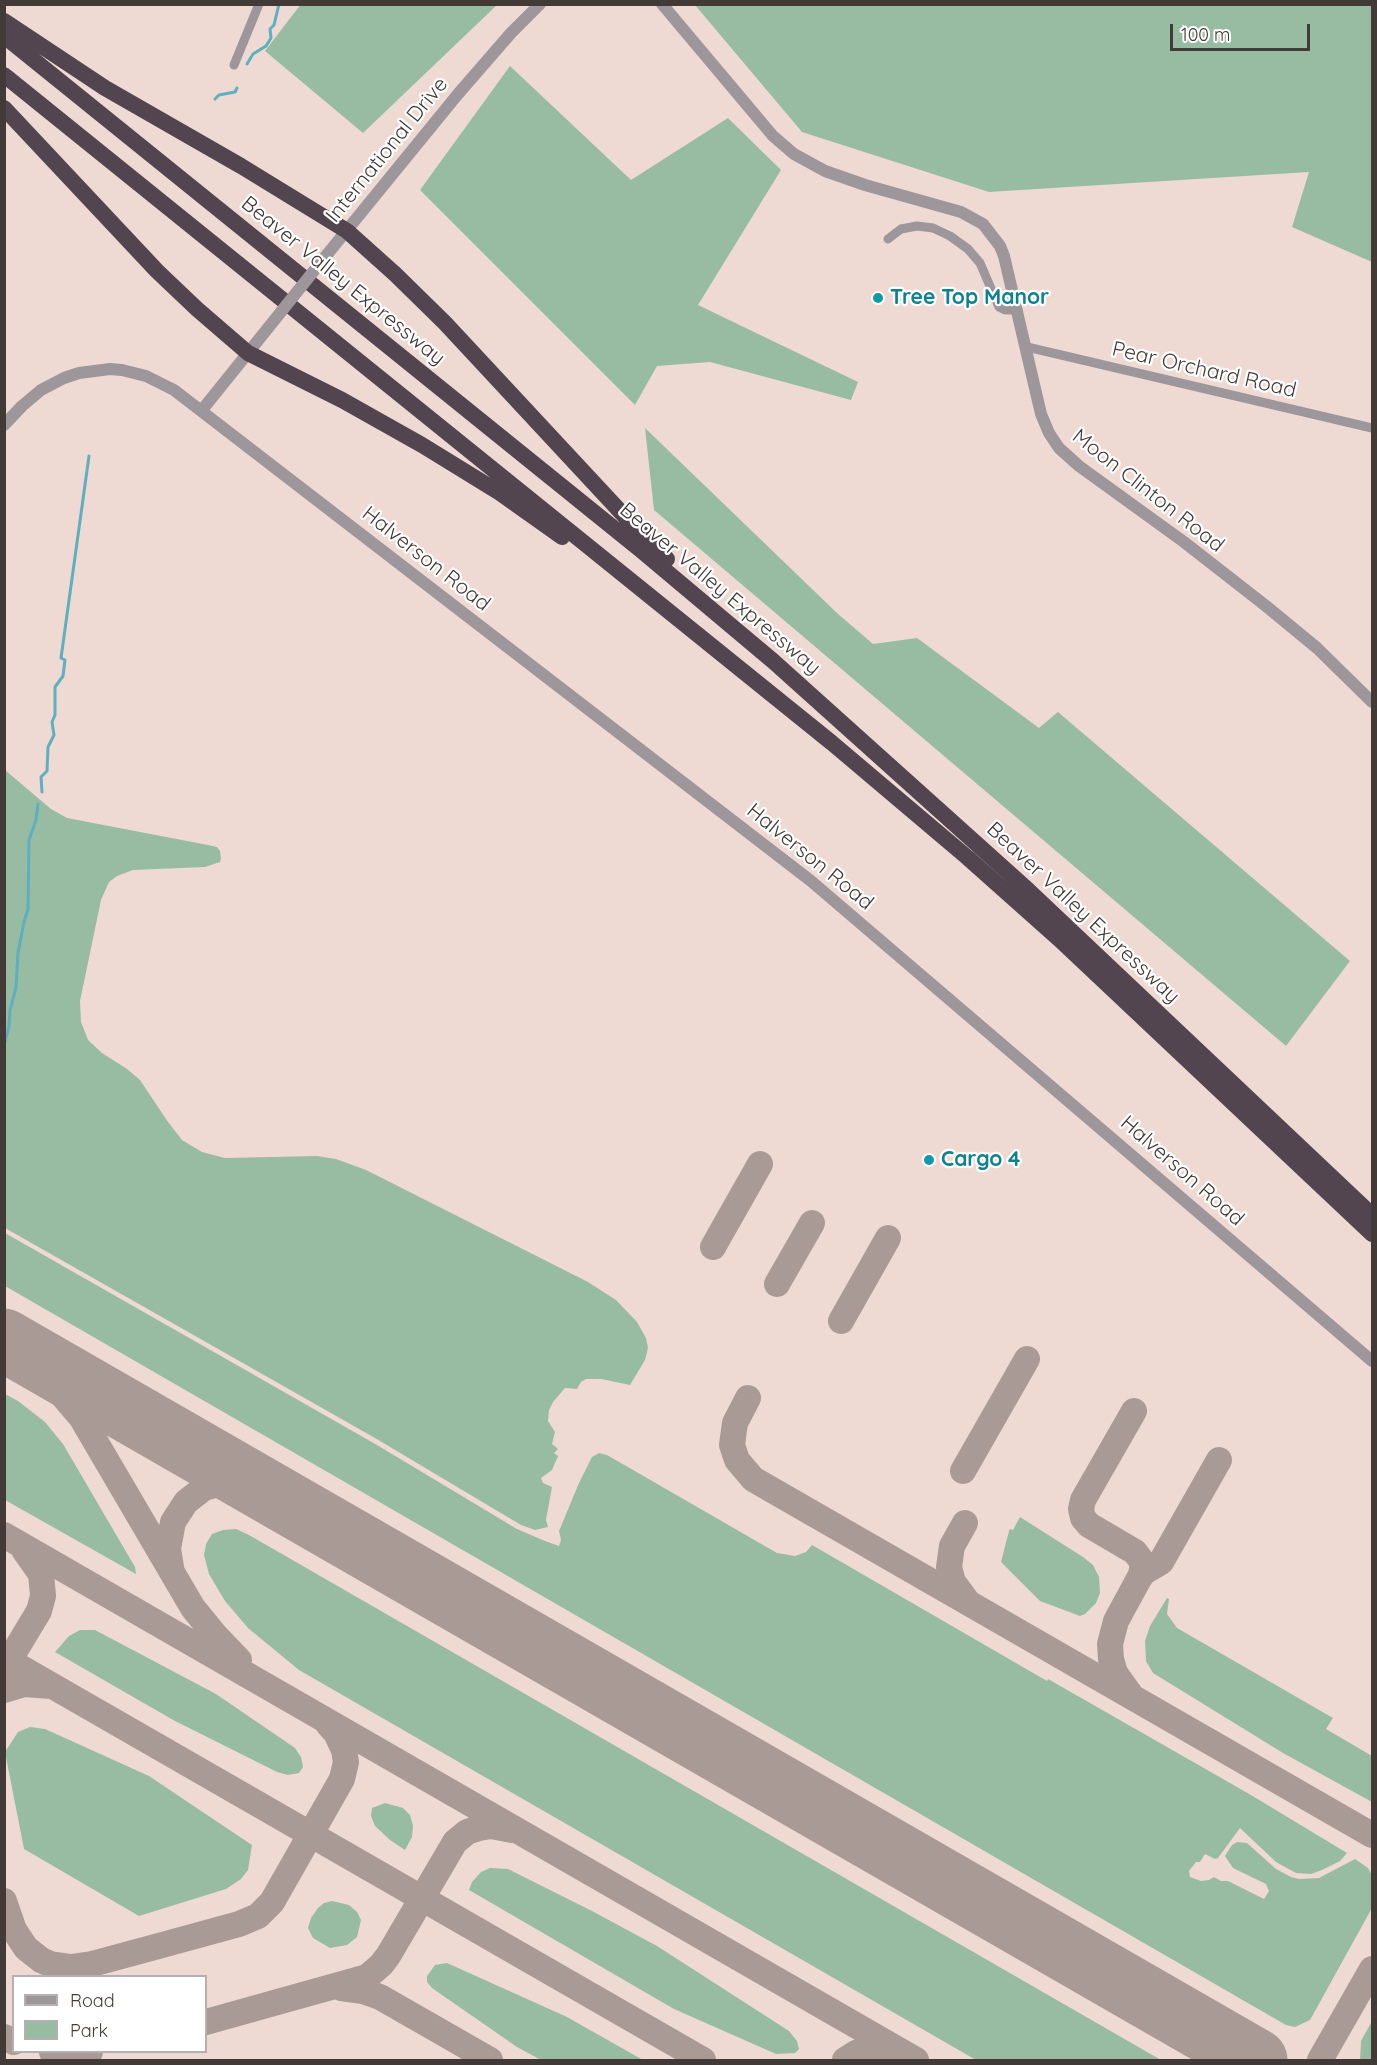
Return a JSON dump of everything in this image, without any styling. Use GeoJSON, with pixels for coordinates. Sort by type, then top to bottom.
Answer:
{"type":"FeatureCollection","features":[{"type":"Feature","properties":{"kind":"highway"},"geometry":{"type":"LineString","coordinates":[[4,21],[105,88],[259,176],[347,231],[445,323],[631,523],[773,661]]}},
{"type":"Feature","properties":{"kind":"highway","name":"Beaver Valley Expressway"},"geometry":{"type":"LineString","coordinates":[[4,36],[642,551],[773,661],[1028,890],[1372,1215]]}},
{"type":"Feature","properties":{"kind":"highway","name":"Beaver Valley Expressway"},"geometry":{"type":"LineString","coordinates":[[4,75],[782,702],[968,858],[1059,939],[1372,1234]]}},
{"type":"Feature","properties":{"kind":"highway"},"geometry":{"type":"LineString","coordinates":[[4,108],[157,271],[248,352],[342,400],[483,482],[532,515],[782,702]]}},
{"type":"Feature","properties":{"kind":"street"},"geometry":{"type":"LineString","coordinates":[[234,65],[260,4]]}},
{"type":"Feature","properties":{"kind":"street","name":"International Drive"},"geometry":{"type":"LineString","coordinates":[[202,410],[458,94],[511,33],[540,4]]}},
{"type":"Feature","properties":{"kind":"street","name":"Moon Clinton Road"},"geometry":{"type":"LineString","coordinates":[[662,4],[773,136],[794,154],[825,171],[865,185],[948,207],[970,215],[983,224],[994,237],[1004,256],[1041,414],[1048,433],[1059,448],[1079,466],[1184,542],[1266,606],[1317,648],[1372,702]]}},
{"type":"Feature","properties":{"kind":"street"},"geometry":{"type":"LineString","coordinates":[[888,239],[901,229],[918,226],[933,228],[950,236],[968,249],[980,263],[999,307],[1011,311],[1018,310]]}},
{"type":"Feature","properties":{"kind":"street","name":"Pear Orchard Road"},"geometry":{"type":"LineString","coordinates":[[1027,347],[1372,428]]}},
{"type":"Feature","properties":{"kind":"street","name":"Halverson Road"},"geometry":{"type":"LineString","coordinates":[[4,425],[21,406],[41,390],[64,378],[96,369],[116,369],[146,376],[174,390],[811,881],[1372,1361]]}},
{"type":"Feature","properties":{"kind":"green space"},"geometry":{"type":"Polygon","coordinates":[[[301,4],[497,5],[363,133],[265,51],[301,4]]]}},
{"type":"Feature","properties":{"kind":"green space"},"geometry":{"type":"Polygon","coordinates":[[[695,5],[1372,5],[1372,262],[1292,227],[1309,172],[989,192],[802,132],[695,5]]]}},
{"type":"Feature","properties":{"kind":"green space"},"geometry":{"type":"Polygon","coordinates":[[[510,66],[631,180],[728,118],[781,170],[698,305],[858,382],[851,400],[710,362],[657,366],[635,405],[420,190],[510,66]]]}},
{"type":"Feature","properties":{"kind":"green space"},"geometry":{"type":"Polygon","coordinates":[[[645,428],[838,614],[873,644],[917,638],[1039,728],[1058,712],[1350,961],[1286,1046],[654,510],[645,428]]]}},
{"type":"Feature","properties":{"kind":"green space"},"geometry":{"type":"Polygon","coordinates":[[[5,770],[51,809],[67,818],[208,845],[217,847],[220,851],[220,862],[205,867],[133,870],[109,882],[101,900],[80,1001],[81,1022],[88,1040],[140,1080],[182,1140],[202,1152],[225,1158],[317,1156],[336,1159],[366,1170],[588,1282],[616,1300],[637,1322],[646,1338],[648,1348],[645,1360],[630,1385],[601,1379],[586,1379],[577,1389],[565,1388],[549,1410],[548,1421],[555,1432],[552,1444],[558,1449],[554,1453],[558,1456],[552,1470],[541,1478],[543,1483],[552,1487],[546,1520],[548,1527],[535,1530],[521,1525],[375,1438],[5,1228],[5,770]]]}},
{"type":"Feature","properties":{"kind":"green space"},"geometry":{"type":"Polygon","coordinates":[[[5,1233],[377,1445],[517,1529],[545,1541],[559,1546],[561,1540],[559,1531],[579,1483],[592,1457],[599,1453],[607,1455],[777,1553],[795,1556],[806,1552],[812,1545],[1047,1681],[1048,1679],[1251,1795],[1347,1853],[1340,1861],[1322,1870],[1311,1874],[1296,1873],[1276,1862],[1240,1828],[1218,1858],[1215,1859],[1205,1854],[1200,1862],[1196,1862],[1189,1871],[1190,1877],[1201,1881],[1214,1877],[1221,1881],[1228,1881],[1264,1899],[1269,1891],[1266,1884],[1233,1868],[1225,1856],[1232,1845],[1237,1842],[1247,1843],[1276,1869],[1299,1879],[1319,1878],[1355,1859],[1368,1868],[1372,1875],[1372,1908],[1310,2020],[1295,2027],[1286,2025],[5,1286],[5,1233]]]}},
{"type":"Feature","properties":{"kind":"green space"},"geometry":{"type":"Polygon","coordinates":[[[5,1394],[45,1422],[63,1444],[135,1567],[136,1574],[5,1500],[5,1394]]]}},
{"type":"Feature","properties":{"kind":"green space"},"geometry":{"type":"Polygon","coordinates":[[[1020,1517],[1093,1565],[1099,1577],[1100,1593],[1096,1603],[1085,1614],[1080,1616],[1040,1601],[1001,1562],[1009,1531],[1013,1530],[1020,1517]]]}},
{"type":"Feature","properties":{"kind":"green space"},"geometry":{"type":"Polygon","coordinates":[[[236,1529],[1161,2060],[976,2060],[299,1670],[248,1628],[225,1601],[209,1574],[204,1555],[206,1544],[212,1534],[236,1529]]]}},
{"type":"Feature","properties":{"kind":"green space"},"geometry":{"type":"Polygon","coordinates":[[[1167,1598],[1169,1599],[1167,1614],[1177,1628],[1333,1718],[1326,1729],[1372,1756],[1372,1802],[1283,1753],[1153,1673],[1146,1661],[1145,1641],[1150,1626],[1167,1598]]]}},
{"type":"Feature","properties":{"kind":"green space"},"geometry":{"type":"Polygon","coordinates":[[[80,1630],[95,1630],[216,1694],[295,1748],[301,1757],[303,1767],[299,1773],[288,1775],[277,1772],[175,1721],[55,1652],[69,1636],[80,1630]]]}},
{"type":"Feature","properties":{"kind":"green space"},"geometry":{"type":"Polygon","coordinates":[[[30,1727],[45,1729],[149,1776],[252,1845],[248,1870],[241,1879],[226,1889],[139,1916],[24,1849],[5,1752],[18,1732],[30,1727]]]}},
{"type":"Feature","properties":{"kind":"green space"},"geometry":{"type":"Polygon","coordinates":[[[385,1803],[403,1808],[410,1815],[413,1826],[412,1837],[405,1850],[375,1826],[371,1816],[372,1808],[385,1803]]]}},
{"type":"Feature","properties":{"kind":"green space"},"geometry":{"type":"Polygon","coordinates":[[[490,1868],[508,1869],[657,1946],[789,2031],[797,2041],[799,2049],[795,2053],[776,2054],[674,2009],[469,1890],[472,1882],[481,1872],[490,1868]]]}},
{"type":"Feature","properties":{"kind":"green space"},"geometry":{"type":"Polygon","coordinates":[[[332,1901],[349,1905],[357,1912],[361,1920],[357,1937],[347,1945],[330,1948],[313,1938],[308,1928],[318,1908],[332,1901]]]}},
{"type":"Feature","properties":{"kind":"green space"},"geometry":{"type":"Polygon","coordinates":[[[447,1963],[567,2017],[643,2060],[541,2060],[517,2047],[432,1988],[427,1982],[427,1976],[435,1965],[447,1963]]]}},
{"type":"Feature","properties":{"kind":"green space"},"geometry":{"type":"Polygon","coordinates":[[[1372,2021],[1372,2060],[1360,2060],[1361,2041],[1372,2021]]]}},
{"type":"Feature","properties":{"kind":"waterway"},"geometry":{"type":"LineString","coordinates":[[247,64],[253,54],[266,46],[271,38],[270,29],[274,25],[279,4]]}},
{"type":"Feature","properties":{"kind":"waterway"},"geometry":{"type":"LineString","coordinates":[[215,99],[219,95],[235,92],[237,88]]}},
{"type":"Feature","properties":{"kind":"waterway"},"geometry":{"type":"LineString","coordinates":[[42,792],[41,777],[47,771],[48,747],[54,735],[52,722],[55,715],[55,687],[63,676],[65,660],[61,658],[89,456]]}},
{"type":"Feature","properties":{"kind":"waterway"},"geometry":{"type":"LineString","coordinates":[[4,1046],[16,988],[18,953],[28,909],[29,840],[36,820],[38,804]]}},
{"type":"Feature","properties":{"kind":"taxiway"},"geometry":{"type":"LineString","coordinates":[[713,1247],[760,1164]]}},
{"type":"Feature","properties":{"kind":"taxiway"},"geometry":{"type":"LineString","coordinates":[[777,1284],[812,1223]]}},
{"type":"Feature","properties":{"kind":"taxiway"},"geometry":{"type":"LineString","coordinates":[[841,1321],[888,1238]]}},
{"type":"Feature","properties":{"kind":"taxiway"},"geometry":{"type":"LineString","coordinates":[[4,1343],[51,1382],[81,1417],[193,1608],[239,1660]]}},
{"type":"Feature","properties":{"kind":"taxiway"},"geometry":{"type":"LineString","coordinates":[[963,1471],[1027,1359]]}},
{"type":"Feature","properties":{"kind":"taxiway"},"geometry":{"type":"LineString","coordinates":[[748,1398],[735,1423],[732,1445],[737,1460],[753,1479],[1372,1835]]}},
{"type":"Feature","properties":{"kind":"taxiway"},"geometry":{"type":"LineString","coordinates":[[1130,1694],[1115,1673],[1110,1644],[1116,1621],[1141,1575],[1143,1563],[1135,1552],[1089,1525],[1083,1518],[1081,1509],[1083,1500],[1134,1411]]}},
{"type":"Feature","properties":{"kind":"taxiway"},"geometry":{"type":"LineString","coordinates":[[1138,1580],[1144,1572],[1161,1562],[1219,1460]]}},
{"type":"Feature","properties":{"kind":"taxiway"},"geometry":{"type":"LineString","coordinates":[[171,1567],[168,1549],[173,1522],[186,1502],[204,1488],[223,1483],[245,1484],[292,1505]]}},
{"type":"Feature","properties":{"kind":"taxiway"},"geometry":{"type":"LineString","coordinates":[[965,1523],[952,1546],[949,1567],[953,1582],[967,1601]]}},
{"type":"Feature","properties":{"kind":"taxiway"},"geometry":{"type":"LineString","coordinates":[[4,1535],[916,2060]]}},
{"type":"Feature","properties":{"kind":"taxiway"},"geometry":{"type":"LineString","coordinates":[[4,1669],[39,1611],[43,1596],[41,1574],[24,1550]]}},
{"type":"Feature","properties":{"kind":"taxiway"},"geometry":{"type":"LineString","coordinates":[[4,1658],[703,2060]]}},
{"type":"Feature","properties":{"kind":"taxiway"},"geometry":{"type":"LineString","coordinates":[[4,1690],[24,1684],[51,1686]]}},
{"type":"Feature","properties":{"kind":"taxiway"},"geometry":{"type":"LineString","coordinates":[[4,1901],[14,1930],[26,1948],[50,1964],[71,1967],[92,1964],[166,1944],[239,1924],[258,1916],[272,1902],[342,1779],[346,1762],[344,1750],[336,1733],[328,1724]]}},
{"type":"Feature","properties":{"kind":"taxiway"},"geometry":{"type":"LineString","coordinates":[[207,2022],[367,1977],[388,1956],[455,1842],[467,1832],[479,1828],[491,1826],[512,1830]]}},
{"type":"Feature","properties":{"kind":"taxiway"},"geometry":{"type":"LineString","coordinates":[[1320,2060],[1372,1969]]}},
{"type":"Feature","properties":{"kind":"taxiway"},"geometry":{"type":"LineString","coordinates":[[341,1988],[363,1991],[380,1997],[490,2060]]}},
{"type":"Feature","properties":{"kind":"taxiway"},"geometry":{"type":"LineString","coordinates":[[1212,2035],[1246,2060]]}},
{"type":"Feature","properties":{"kind":"taxiway"},"geometry":{"type":"LineString","coordinates":[[4,2037],[12,2041]]}},
{"type":"Feature","properties":{"kind":"taxiway"},"geometry":{"type":"LineString","coordinates":[[845,2060],[867,2049],[881,2048],[895,2051]]}},
{"type":"Feature","properties":{"kind":"runway"},"geometry":{"type":"LineString","coordinates":[[4,1340],[1256,2060]]}},
{"type":"Feature","properties":{"kind":"place","name":"Tree Top Manor"},"geometry":{"type":"Point","coordinates":[878,298]}},
{"type":"Feature","properties":{"kind":"place","name":"Cargo 4"},"geometry":{"type":"Point","coordinates":[929,1160]}}]}
